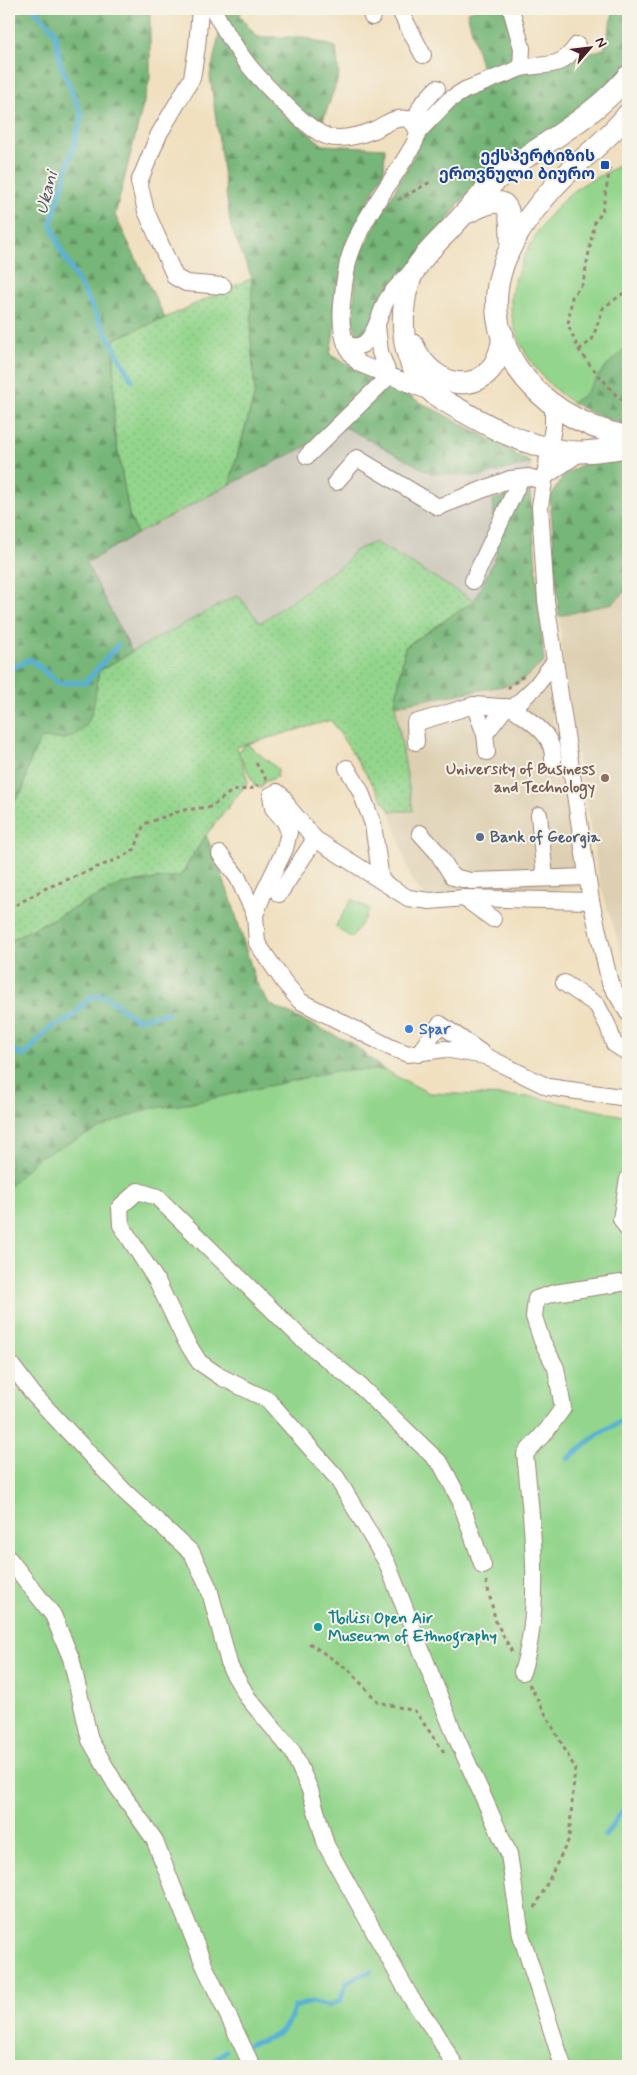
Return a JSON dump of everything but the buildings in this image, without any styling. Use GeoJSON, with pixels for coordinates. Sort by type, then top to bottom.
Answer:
{"type":"FeatureCollection","features":[{"type":"Feature","properties":{"kind":"main road"},"geometry":{"type":"LineString","coordinates":[[628,76],[596,108],[508,170],[487,188],[415,268],[407,290],[403,322],[408,356],[419,379],[430,392],[488,425],[530,443],[549,448],[581,452],[628,447]]}},
{"type":"Feature","properties":{"kind":"main road"},"geometry":{"type":"LineString","coordinates":[[628,114],[554,188],[511,244],[500,274],[497,289],[498,318],[502,335],[513,360],[522,374],[552,405],[592,426],[628,437]]}},
{"type":"Feature","properties":{"kind":"main road"},"geometry":{"type":"LineString","coordinates":[[464,214],[491,202],[498,201],[505,205],[511,218],[511,244]]}},
{"type":"Feature","properties":{"kind":"main road"},"geometry":{"type":"LineString","coordinates":[[403,322],[416,352],[424,363],[436,374],[450,381],[460,383],[478,380],[492,369],[498,360],[501,350],[502,335]]}},
{"type":"Feature","properties":{"kind":"street"},"geometry":{"type":"LineString","coordinates":[[200,9],[197,48],[192,78],[159,134],[139,182],[146,211],[175,277],[186,283],[223,286]]}},
{"type":"Feature","properties":{"kind":"street"},"geometry":{"type":"LineString","coordinates":[[213,9],[244,59],[290,109],[317,133],[331,138],[346,137],[372,130],[398,118],[407,119],[416,127]]}},
{"type":"Feature","properties":{"kind":"street"},"geometry":{"type":"LineString","coordinates":[[399,9],[423,55]]}},
{"type":"Feature","properties":{"kind":"street"},"geometry":{"type":"LineString","coordinates":[[511,9],[522,48],[521,68]]}},
{"type":"Feature","properties":{"kind":"street"},"geometry":{"type":"LineString","coordinates":[[416,127],[449,100],[465,90],[521,68],[562,62],[570,56],[577,45]]}},
{"type":"Feature","properties":{"kind":"street"},"geometry":{"type":"LineString","coordinates":[[430,392],[360,364],[353,358],[346,344],[342,334],[341,317],[348,261],[358,236],[378,200],[410,151],[422,104],[437,88]]}},
{"type":"Feature","properties":{"kind":"street"},"geometry":{"type":"LineString","coordinates":[[346,344],[353,347],[360,346],[369,338],[377,326],[386,302],[398,285],[415,268]]}},
{"type":"Feature","properties":{"kind":"street"},"geometry":{"type":"LineString","coordinates":[[377,326],[380,352],[390,376]]}},
{"type":"Feature","properties":{"kind":"street"},"geometry":{"type":"LineString","coordinates":[[308,456],[390,376]]}},
{"type":"Feature","properties":{"kind":"street"},"geometry":{"type":"LineString","coordinates":[[552,405],[553,427],[540,506],[546,601],[591,901],[610,983],[628,1013]]}},
{"type":"Feature","properties":{"kind":"street"},"geometry":{"type":"LineString","coordinates":[[336,482],[357,458],[438,507],[510,480],[528,477],[543,480],[581,452]]}},
{"type":"Feature","properties":{"kind":"street"},"geometry":{"type":"LineString","coordinates":[[473,581],[522,478]]}},
{"type":"Feature","properties":{"kind":"street"},"geometry":{"type":"LineString","coordinates":[[486,734],[510,707],[536,686],[554,662]]}},
{"type":"Feature","properties":{"kind":"street"},"geometry":{"type":"LineString","coordinates":[[474,705],[486,734],[487,752]]}},
{"type":"Feature","properties":{"kind":"street"},"geometry":{"type":"LineString","coordinates":[[416,742],[415,723],[474,705],[510,707],[548,736],[554,753],[553,763]]}},
{"type":"Feature","properties":{"kind":"street"},"geometry":{"type":"LineString","coordinates":[[347,768],[360,790],[373,824],[381,880]]}},
{"type":"Feature","properties":{"kind":"street"},"geometry":{"type":"LineString","coordinates":[[269,786],[283,797],[289,808],[315,839],[408,898],[430,901],[464,898],[591,901]]}},
{"type":"Feature","properties":{"kind":"street"},"geometry":{"type":"LineString","coordinates":[[255,915],[288,841],[289,832],[285,822],[271,803],[269,786]]}},
{"type":"Feature","properties":{"kind":"street"},"geometry":{"type":"LineString","coordinates":[[540,815],[545,878]]}},
{"type":"Feature","properties":{"kind":"street"},"geometry":{"type":"LineString","coordinates":[[420,833],[437,852],[453,877],[471,881],[587,877]]}},
{"type":"Feature","properties":{"kind":"street"},"geometry":{"type":"LineString","coordinates":[[279,894],[315,839]]}},
{"type":"Feature","properties":{"kind":"street"},"geometry":{"type":"LineString","coordinates":[[220,854],[238,878],[255,915],[257,943],[300,1001],[392,1048],[408,1054],[445,1049],[486,1056]]}},
{"type":"Feature","properties":{"kind":"street"},"geometry":{"type":"LineString","coordinates":[[464,898],[493,919]]}},
{"type":"Feature","properties":{"kind":"street"},"geometry":{"type":"LineString","coordinates":[[564,982],[596,1005],[608,1026],[614,1044],[628,1053]]}},
{"type":"Feature","properties":{"kind":"street"},"geometry":{"type":"LineString","coordinates":[[418,1054],[440,1024],[486,1056],[548,1087],[628,1098]]}},
{"type":"Feature","properties":{"kind":"street"},"geometry":{"type":"LineString","coordinates":[[628,1179],[621,1219],[628,1230]]}},
{"type":"Feature","properties":{"kind":"street"},"geometry":{"type":"LineString","coordinates":[[483,1566],[460,1500],[441,1464],[359,1385],[302,1338],[157,1197],[138,1191],[120,1207],[121,1225],[158,1282],[184,1338],[199,1362],[221,1377],[268,1400],[337,1478],[387,1563],[452,1728],[509,1854],[521,1935],[563,2066]]}},
{"type":"Feature","properties":{"kind":"street"},"geometry":{"type":"LineString","coordinates":[[522,1672],[529,1653],[534,1575],[532,1518],[525,1454],[547,1430],[563,1408],[556,1368],[542,1341],[534,1317],[536,1300],[554,1293],[628,1282]]}},
{"type":"Feature","properties":{"kind":"street"},"geometry":{"type":"LineString","coordinates":[[9,1362],[34,1395],[125,1492],[192,1553],[209,1588],[230,1666],[248,1698],[292,1752],[310,1790],[326,1844],[411,1998],[436,2033],[455,2066]]}},
{"type":"Feature","properties":{"kind":"street"},"geometry":{"type":"LineString","coordinates":[[9,1559],[53,1614],[71,1658],[90,1740],[116,1785],[154,1839],[204,1965],[252,2066]]}},
{"type":"Feature","properties":{"kind":"path"},"geometry":{"type":"LineString","coordinates":[[610,168],[602,213],[595,221],[590,237],[583,283],[572,297],[568,325],[579,350],[616,395],[628,405]]}},
{"type":"Feature","properties":{"kind":"path"},"geometry":{"type":"LineString","coordinates":[[378,200],[391,203],[432,181]]}},
{"type":"Feature","properties":{"kind":"path"},"geometry":{"type":"LineString","coordinates":[[579,350],[592,340],[603,308],[628,290]]}},
{"type":"Feature","properties":{"kind":"path"},"geometry":{"type":"LineString","coordinates":[[9,909],[44,889],[120,858],[135,849],[144,824],[183,810],[211,807],[232,791],[269,786],[256,763]]}},
{"type":"Feature","properties":{"kind":"path"},"geometry":{"type":"LineString","coordinates":[[483,1566],[496,1622],[575,1768],[570,1839],[521,1935]]}},
{"type":"Feature","properties":{"kind":"path"},"geometry":{"type":"LineString","coordinates":[[309,1643],[349,1670],[378,1702],[416,1711],[446,1755]]}},
{"type":"Feature","properties":{"kind":"shaded area"},"geometry":{"type":"Polygon","coordinates":[[[345,427],[480,476],[531,463],[530,491],[493,500],[497,554],[474,601],[374,542],[354,551],[346,562],[260,623],[238,595],[132,652],[86,563],[229,485],[345,427]]]}},
{"type":"Feature","properties":{"kind":"shaded area","name":"University of Business and Technology"},"geometry":{"type":"Polygon","coordinates":[[[628,589],[628,974],[600,884],[564,672],[559,616],[613,603],[628,589]]]}},
{"type":"Feature","properties":{"kind":"shaded area"},"geometry":{"type":"Polygon","coordinates":[[[544,662],[581,887],[451,904],[424,895],[412,881],[390,811],[413,810],[395,705],[519,683],[544,662]]]}},
{"type":"Feature","properties":{"kind":"green space"},"geometry":{"type":"Polygon","coordinates":[[[9,9],[150,9],[150,78],[115,215],[165,318],[114,339],[114,430],[129,514],[137,534],[86,563],[132,652],[99,671],[92,710],[85,727],[68,738],[40,739],[29,764],[23,789],[9,810],[9,9]]]}},
{"type":"Feature","properties":{"kind":"green space"},"geometry":{"type":"Polygon","coordinates":[[[216,9],[241,9],[240,16],[257,37],[304,37],[336,47],[339,76],[321,126],[301,113],[241,49],[216,9]]]}},
{"type":"Feature","properties":{"kind":"green space"},"geometry":{"type":"Polygon","coordinates":[[[476,9],[508,9],[527,69],[604,49],[614,9],[628,9],[628,63],[620,80],[459,203],[365,344],[358,335],[353,322],[356,261],[413,157],[426,114],[485,81],[467,12],[476,9]]]}},
{"type":"Feature","properties":{"kind":"green space"},"geometry":{"type":"Polygon","coordinates":[[[219,34],[282,112],[323,145],[385,148],[384,171],[354,229],[346,253],[330,355],[485,436],[531,463],[480,476],[431,473],[345,427],[229,485],[255,393],[251,339],[252,278],[231,228],[210,76],[219,34]]]}},
{"type":"Feature","properties":{"kind":"green space"},"geometry":{"type":"Polygon","coordinates":[[[628,156],[628,349],[624,349],[604,368],[583,396],[571,402],[559,393],[538,371],[521,344],[515,330],[512,315],[512,290],[527,251],[547,218],[580,186],[616,167],[628,156]]]}},
{"type":"Feature","properties":{"kind":"green space"},"geometry":{"type":"Polygon","coordinates":[[[252,278],[251,339],[255,393],[229,485],[137,534],[129,514],[114,430],[114,339],[252,278]]]}},
{"type":"Feature","properties":{"kind":"green space"},"geometry":{"type":"Polygon","coordinates":[[[624,349],[628,349],[628,426],[592,413],[571,402],[583,395],[604,368],[624,349]]]}},
{"type":"Feature","properties":{"kind":"green space"},"geometry":{"type":"Polygon","coordinates":[[[596,456],[628,456],[628,589],[613,603],[559,616],[550,497],[564,475],[596,456]]]}},
{"type":"Feature","properties":{"kind":"green space"},"geometry":{"type":"Polygon","coordinates":[[[530,491],[544,662],[519,683],[395,705],[405,647],[474,601],[497,554],[493,500],[530,491]]]}},
{"type":"Feature","properties":{"kind":"green space"},"geometry":{"type":"Polygon","coordinates":[[[375,542],[474,601],[405,647],[395,705],[413,811],[390,811],[331,720],[237,747],[248,782],[206,835],[180,876],[121,884],[9,941],[9,810],[23,789],[29,764],[40,738],[43,738],[95,690],[99,671],[238,595],[260,623],[346,562],[354,551],[375,542]]]}},
{"type":"Feature","properties":{"kind":"green space"},"geometry":{"type":"Polygon","coordinates":[[[247,744],[278,769],[277,777],[264,782],[261,788],[255,786],[238,752],[247,744]]]}},
{"type":"Feature","properties":{"kind":"green space"},"geometry":{"type":"Polygon","coordinates":[[[206,835],[231,899],[255,980],[269,1004],[353,1044],[384,1070],[336,1071],[188,1104],[148,1109],[39,1157],[9,1187],[9,941],[121,884],[180,876],[206,835]]]}},
{"type":"Feature","properties":{"kind":"green space"},"geometry":{"type":"Polygon","coordinates":[[[352,899],[370,910],[352,938],[335,927],[352,899]]]}},
{"type":"Feature","properties":{"kind":"green space","name":"Tbilisi Open Air Museum of Ethnography"},"geometry":{"type":"Polygon","coordinates":[[[384,1070],[429,1093],[534,1097],[628,1117],[628,2066],[9,2066],[9,1187],[39,1157],[114,1122],[148,1109],[188,1104],[336,1071],[384,1070]]]}},
{"type":"Feature","properties":{"kind":"waterway","name":"Ukani"},"geometry":{"type":"LineString","coordinates":[[34,9],[54,30],[61,65],[82,116],[51,224],[62,252],[132,380]]}},
{"type":"Feature","properties":{"kind":"waterway"},"geometry":{"type":"LineString","coordinates":[[9,670],[30,659],[59,683],[86,682],[118,645]]}},
{"type":"Feature","properties":{"kind":"waterway"},"geometry":{"type":"LineString","coordinates":[[9,1048],[24,1056],[49,1029],[71,1018],[90,997],[104,995],[136,1019],[169,1013]]}},
{"type":"Feature","properties":{"kind":"waterway"},"geometry":{"type":"LineString","coordinates":[[568,1459],[598,1434],[628,1418]]}},
{"type":"Feature","properties":{"kind":"waterway"},"geometry":{"type":"LineString","coordinates":[[605,1836],[628,1803]]}},
{"type":"Feature","properties":{"kind":"waterway"},"geometry":{"type":"LineString","coordinates":[[249,2045],[273,2036],[283,2029],[295,2007],[311,2002],[327,2006],[340,2001],[347,1982],[371,1971]]}},
{"type":"Feature","properties":{"kind":"waterway"},"geometry":{"type":"LineString","coordinates":[[206,2066],[226,2051]]}},
{"type":"Feature","properties":{"kind":"place","name":"ექსპერტიზის ეროვნული ბიურო"},"geometry":{"type":"Point","coordinates":[605,165]}},
{"type":"Feature","properties":{"kind":"place","name":"University of Business and Technology"},"geometry":{"type":"Point","coordinates":[605,778]}},
{"type":"Feature","properties":{"kind":"place","name":"Bank of Georgia"},"geometry":{"type":"Point","coordinates":[480,837]}},
{"type":"Feature","properties":{"kind":"place","name":"Spar"},"geometry":{"type":"Point","coordinates":[409,1029]}},
{"type":"Feature","properties":{"kind":"place","name":"Tbilisi Open Air Museum of Ethnography"},"geometry":{"type":"Point","coordinates":[318,1627]}}]}
